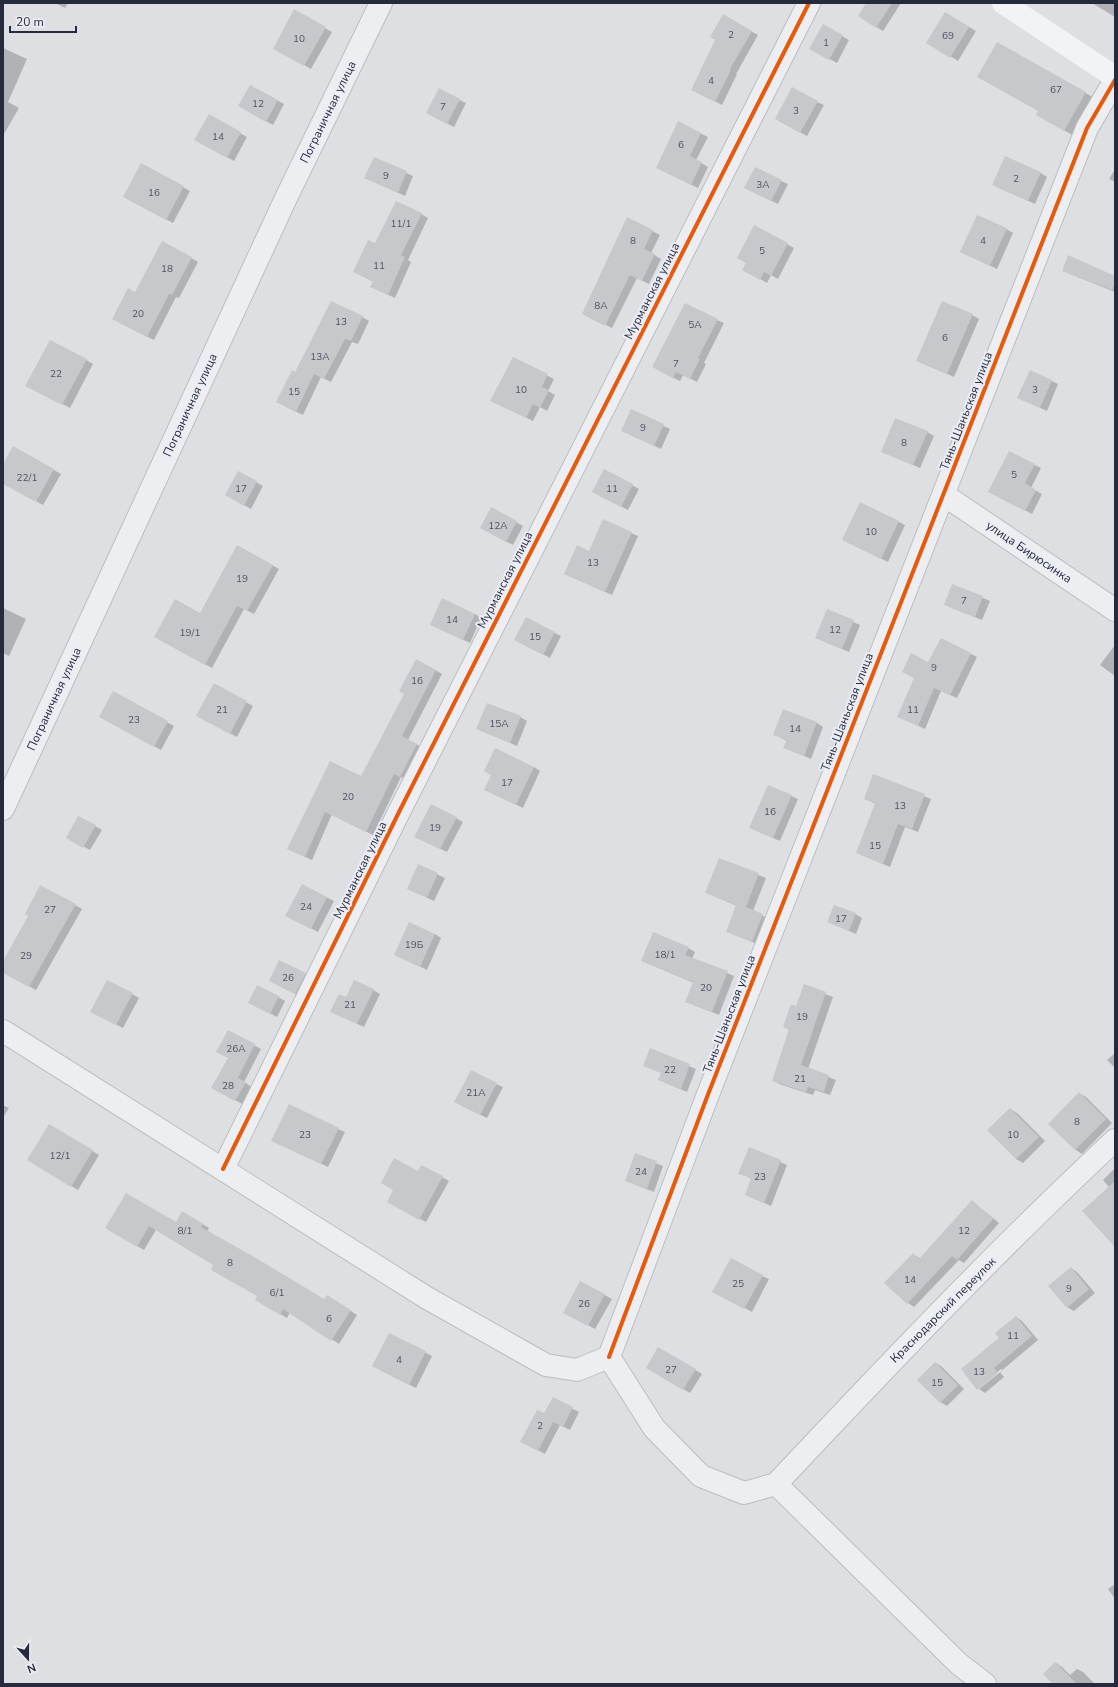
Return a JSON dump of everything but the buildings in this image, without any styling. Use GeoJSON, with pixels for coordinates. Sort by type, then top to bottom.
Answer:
{"type":"FeatureCollection","features":[{"type":"Feature","properties":{"kind":"main road"},"geometry":{"type":"LineString","coordinates":[[1003,3],[1115,79]]}},
{"type":"Feature","properties":{"kind":"street","name":"Пограничная улица"},"geometry":{"type":"LineString","coordinates":[[3,809],[286,198],[381,3]]}},
{"type":"Feature","properties":{"kind":"street","name":"Мурманская улица"},"geometry":{"type":"LineString","coordinates":[[223,1169],[397,818],[809,3]]}},
{"type":"Feature","properties":{"kind":"street","name":"Тянь-Шаньская улица"},"geometry":{"type":"LineString","coordinates":[[609,1356],[707,1097],[1087,128],[1115,79]]}},
{"type":"Feature","properties":{"kind":"street","name":"улица Бирюсинка"},"geometry":{"type":"LineString","coordinates":[[944,495],[1115,610]]}},
{"type":"Feature","properties":{"kind":"street"},"geometry":{"type":"LineString","coordinates":[[3,1031],[427,1298],[546,1365],[577,1370],[609,1356],[654,1428],[701,1476],[744,1493],[776,1484],[959,1664],[985,1684]]}},
{"type":"Feature","properties":{"kind":"street","name":"Краснодарский переулок"},"geometry":{"type":"LineString","coordinates":[[776,1484],[916,1334],[1075,1177],[1115,1140]]}},
{"type":"Feature","properties":{"kind":"cycle path"},"geometry":{"type":"LineString","coordinates":[[223,1169],[400,810],[809,3]]}},
{"type":"Feature","properties":{"kind":"cycle path"},"geometry":{"type":"LineString","coordinates":[[609,1357],[707,1097],[1087,128],[1115,80]]}}]}
